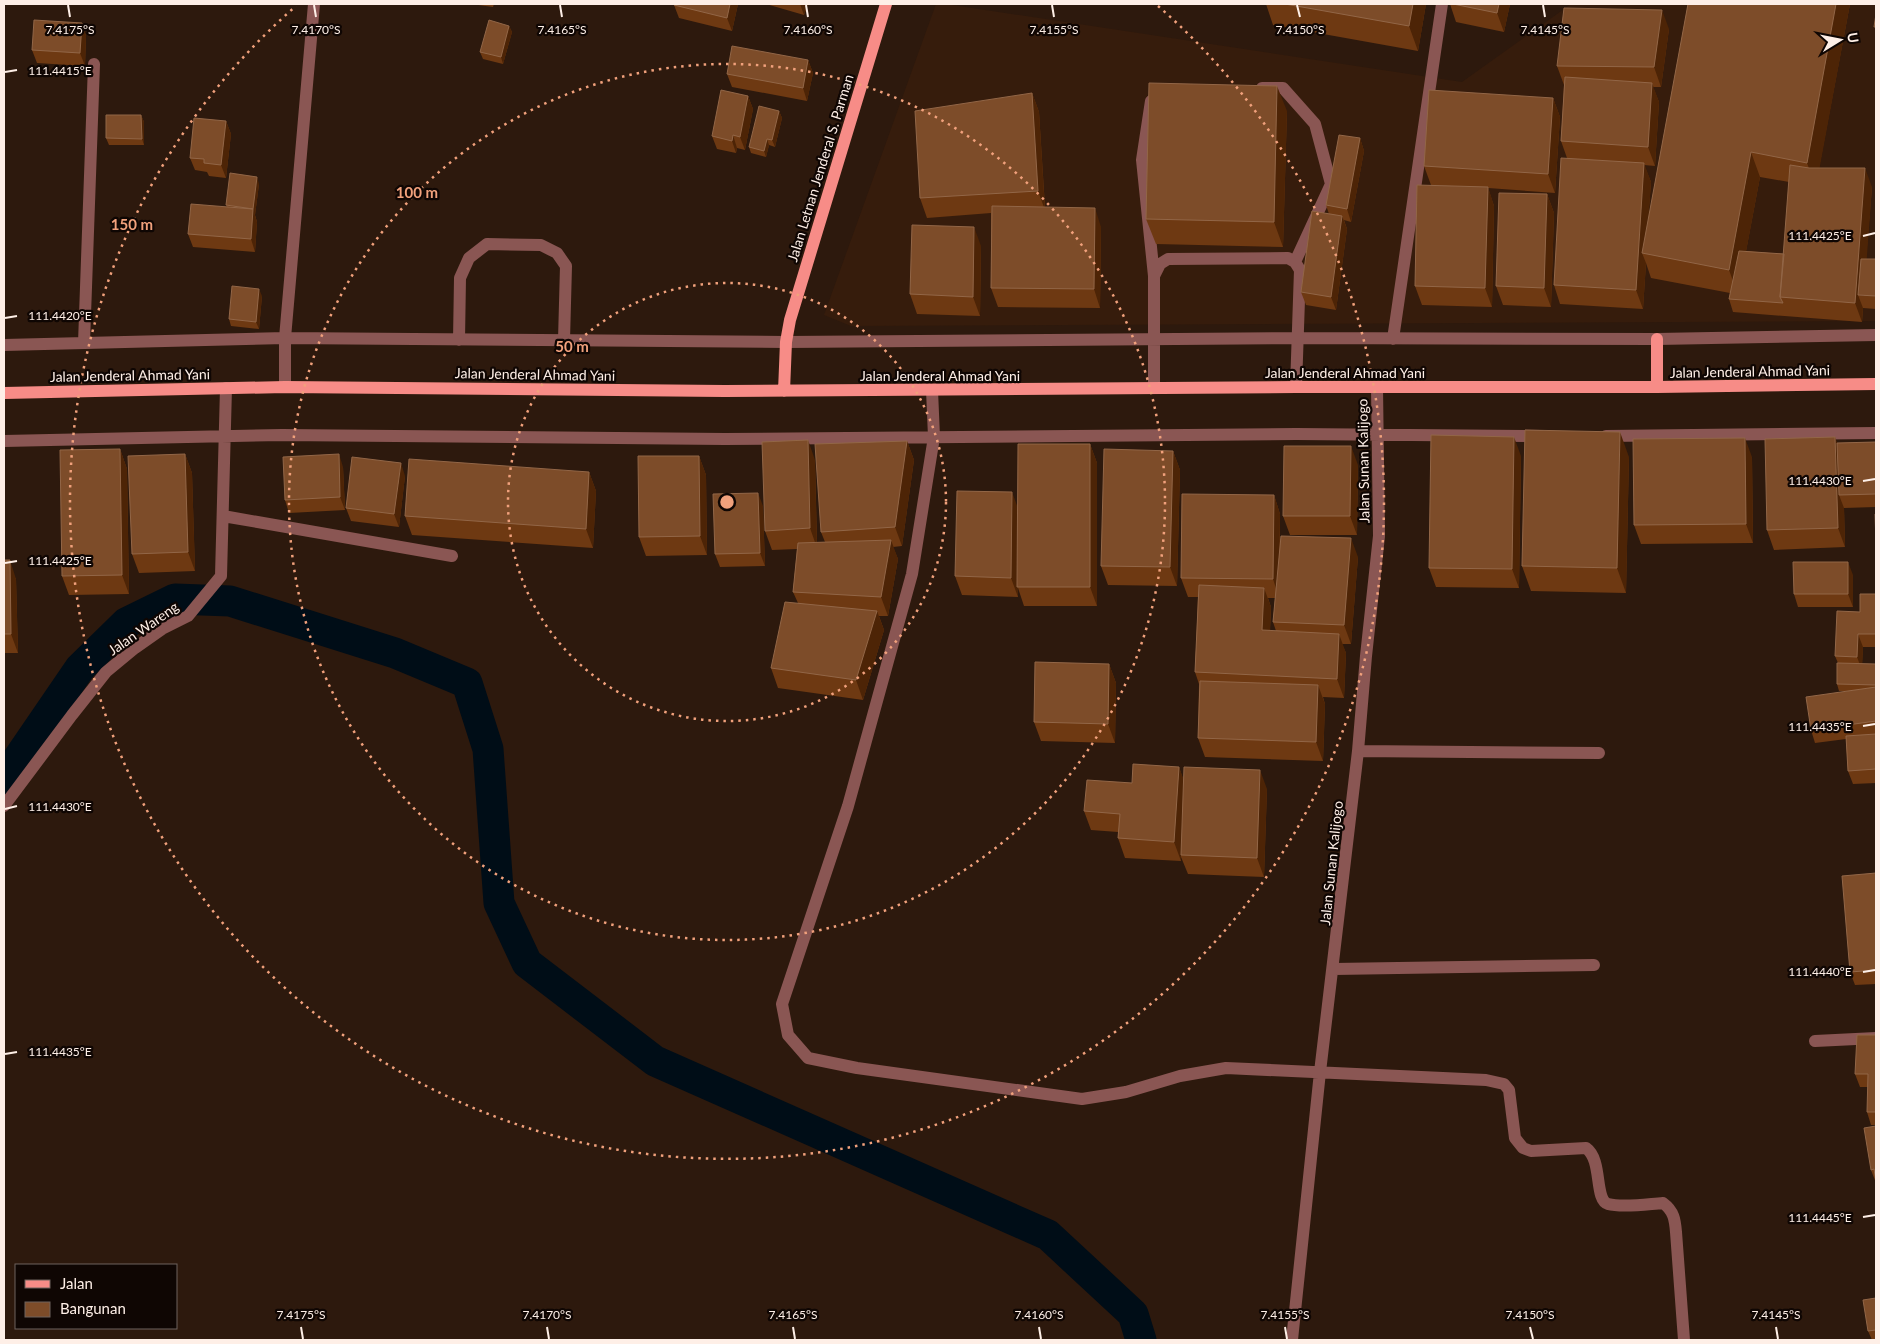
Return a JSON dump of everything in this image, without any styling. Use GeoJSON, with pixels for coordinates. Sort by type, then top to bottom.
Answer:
{"type":"FeatureCollection","features":[{"type":"Feature","properties":{"kind":"main road","name":"Jalan Letnan Jenderal S. Parman"},"geometry":{"type":"LineString","coordinates":[[784,391],[786,342],[790,320],[886,4]]}},
{"type":"Feature","properties":{"kind":"main road"},"geometry":{"type":"LineString","coordinates":[[1657,339],[1657,387]]}},
{"type":"Feature","properties":{"kind":"main road","name":"Jalan Jenderal Ahmad Yani"},"geometry":{"type":"LineString","coordinates":[[4,393],[285,387],[784,391],[1296,387],[1657,387],[1876,384]]}},
{"type":"Feature","properties":{"kind":"street"},"geometry":{"type":"LineString","coordinates":[[285,387],[285,338],[314,4]]}},
{"type":"Feature","properties":{"kind":"street"},"geometry":{"type":"LineString","coordinates":[[1393,339],[1442,4]]}},
{"type":"Feature","properties":{"kind":"street"},"geometry":{"type":"LineString","coordinates":[[84,343],[94,64]]}},
{"type":"Feature","properties":{"kind":"street"},"geometry":{"type":"LineString","coordinates":[[1246,89],[1283,88],[1315,124],[1331,184],[1313,220],[1296,262]]}},
{"type":"Feature","properties":{"kind":"street"},"geometry":{"type":"LineString","coordinates":[[1154,388],[1154,276],[1142,160],[1152,90],[1162,90]]}},
{"type":"Feature","properties":{"kind":"street"},"geometry":{"type":"LineString","coordinates":[[459,340],[460,278],[469,258],[488,244],[541,245],[557,253],[566,266],[564,340]]}},
{"type":"Feature","properties":{"kind":"street"},"geometry":{"type":"LineString","coordinates":[[1154,276],[1160,264],[1168,260],[1288,258],[1296,262],[1300,270],[1296,387]]}},
{"type":"Feature","properties":{"kind":"street"},"geometry":{"type":"LineString","coordinates":[[4,345],[285,338],[786,342],[1297,338],[1657,339],[1876,335]]}},
{"type":"Feature","properties":{"kind":"street","name":"Jalan Sunan Kalijogo"},"geometry":{"type":"LineString","coordinates":[[1292,1340],[1320,1072],[1334,969],[1358,751],[1379,536],[1378,387]]}},
{"type":"Feature","properties":{"kind":"street","name":"Jalan Wareng"},"geometry":{"type":"LineString","coordinates":[[4,806],[106,672],[155,634],[188,616],[221,576],[226,388]]}},
{"type":"Feature","properties":{"kind":"street"},"geometry":{"type":"LineString","coordinates":[[932,390],[934,437],[909,583],[848,806],[782,1004],[788,1035],[808,1058],[857,1068],[1082,1099],[1126,1092],[1180,1076],[1226,1068],[1486,1080],[1504,1084],[1509,1090],[1515,1138],[1523,1148],[1531,1151],[1586,1148],[1591,1151],[1596,1162],[1601,1198],[1605,1203],[1614,1205],[1664,1203],[1670,1208],[1674,1217],[1676,1232],[1684,1340]]}},
{"type":"Feature","properties":{"kind":"street"},"geometry":{"type":"LineString","coordinates":[[1598,436],[1876,433]]}},
{"type":"Feature","properties":{"kind":"street"},"geometry":{"type":"LineString","coordinates":[[4,441],[282,435],[725,439],[1296,434],[1558,436]]}},
{"type":"Feature","properties":{"kind":"street"},"geometry":{"type":"LineString","coordinates":[[223,516],[452,556]]}},
{"type":"Feature","properties":{"kind":"street"},"geometry":{"type":"LineString","coordinates":[[1358,751],[1599,753]]}},
{"type":"Feature","properties":{"kind":"street"},"geometry":{"type":"LineString","coordinates":[[1334,969],[1594,965]]}},
{"type":"Feature","properties":{"kind":"street"},"geometry":{"type":"LineString","coordinates":[[1815,1040],[1876,1038]]}},
{"type":"Feature","properties":{"kind":"shaded area"},"geometry":{"type":"Polygon","coordinates":[[[936,4],[1462,82],[1571,4],[1876,4],[1876,321],[851,326],[824,315],[936,4]]]}},
{"type":"Feature","properties":{"kind":"building"},"geometry":{"type":"Polygon","coordinates":[[[675,4],[730,4],[727,18],[675,4]]]}},
{"type":"Feature","properties":{"kind":"building"},"geometry":{"type":"Polygon","coordinates":[[[1285,4],[1413,4],[1409,26],[1285,4]]]}},
{"type":"Feature","properties":{"kind":"building"},"geometry":{"type":"Polygon","coordinates":[[[1453,4],[1499,4],[1497,13],[1453,4]]]}},
{"type":"Feature","properties":{"kind":"building"},"geometry":{"type":"Polygon","coordinates":[[[1688,4],[1836,4],[1807,163],[1751,152],[1729,270],[1642,253],[1688,4]]]}},
{"type":"Feature","properties":{"kind":"building"},"geometry":{"type":"Polygon","coordinates":[[[1564,8],[1662,10],[1654,67],[1557,66],[1564,8]]]}},
{"type":"Feature","properties":{"kind":"building"},"geometry":{"type":"Polygon","coordinates":[[[34,20],[82,23],[80,53],[32,50],[34,20]]]}},
{"type":"Feature","properties":{"kind":"building"},"geometry":{"type":"Polygon","coordinates":[[[489,20],[509,26],[501,57],[480,52],[489,20]]]}},
{"type":"Feature","properties":{"kind":"building"},"geometry":{"type":"Polygon","coordinates":[[[732,46],[808,60],[803,88],[727,74],[732,46]]]}},
{"type":"Feature","properties":{"kind":"building"},"geometry":{"type":"Polygon","coordinates":[[[1565,77],[1652,83],[1648,147],[1561,141],[1565,77]]]}},
{"type":"Feature","properties":{"kind":"building"},"geometry":{"type":"Polygon","coordinates":[[[1149,83],[1277,86],[1274,222],[1146,219],[1149,83]]]}},
{"type":"Feature","properties":{"kind":"building"},"geometry":{"type":"Polygon","coordinates":[[[721,90],[748,96],[740,137],[733,135],[732,141],[712,136],[721,90]]]}},
{"type":"Feature","properties":{"kind":"building"},"geometry":{"type":"Polygon","coordinates":[[[1429,90],[1553,98],[1548,174],[1424,166],[1429,90]]]}},
{"type":"Feature","properties":{"kind":"building"},"geometry":{"type":"Polygon","coordinates":[[[1032,93],[1038,191],[920,198],[915,111],[1032,93]]]}},
{"type":"Feature","properties":{"kind":"building"},"geometry":{"type":"Polygon","coordinates":[[[759,106],[779,111],[772,140],[767,139],[764,151],[749,147],[759,106]]]}},
{"type":"Feature","properties":{"kind":"building"},"geometry":{"type":"Polygon","coordinates":[[[106,115],[141,115],[142,139],[106,138],[106,115]]]}},
{"type":"Feature","properties":{"kind":"building"},"geometry":{"type":"Polygon","coordinates":[[[194,118],[226,121],[221,165],[204,163],[204,159],[190,158],[194,118]]]}},
{"type":"Feature","properties":{"kind":"building"},"geometry":{"type":"Polygon","coordinates":[[[1339,135],[1360,138],[1347,209],[1326,205],[1339,135]]]}},
{"type":"Feature","properties":{"kind":"building"},"geometry":{"type":"Polygon","coordinates":[[[1561,158],[1644,163],[1636,290],[1554,285],[1561,158]]]}},
{"type":"Feature","properties":{"kind":"building"},"geometry":{"type":"Polygon","coordinates":[[[1790,165],[1809,168],[1865,168],[1855,303],[1780,297],[1790,165]]]}},
{"type":"Feature","properties":{"kind":"building"},"geometry":{"type":"Polygon","coordinates":[[[230,173],[257,177],[253,209],[226,205],[230,173]]]}},
{"type":"Feature","properties":{"kind":"building"},"geometry":{"type":"Polygon","coordinates":[[[1417,185],[1488,187],[1485,288],[1415,286],[1417,185]]]}},
{"type":"Feature","properties":{"kind":"building"},"geometry":{"type":"Polygon","coordinates":[[[1499,193],[1547,194],[1544,288],[1496,286],[1499,193]]]}},
{"type":"Feature","properties":{"kind":"building"},"geometry":{"type":"Polygon","coordinates":[[[191,204],[253,209],[251,239],[188,234],[191,204]]]}},
{"type":"Feature","properties":{"kind":"building"},"geometry":{"type":"Polygon","coordinates":[[[992,206],[1095,208],[1094,289],[991,288],[992,206]]]}},
{"type":"Feature","properties":{"kind":"building"},"geometry":{"type":"Polygon","coordinates":[[[1312,211],[1342,216],[1331,297],[1301,292],[1312,211]]]}},
{"type":"Feature","properties":{"kind":"building"},"geometry":{"type":"Polygon","coordinates":[[[912,225],[974,227],[973,297],[910,294],[912,225]]]}},
{"type":"Feature","properties":{"kind":"building"},"geometry":{"type":"Polygon","coordinates":[[[1739,251],[1784,254],[1780,297],[1783,303],[1729,299],[1739,251]]]}},
{"type":"Feature","properties":{"kind":"building"},"geometry":{"type":"Polygon","coordinates":[[[1861,259],[1876,259],[1876,296],[1858,295],[1861,259]]]}},
{"type":"Feature","properties":{"kind":"building"},"geometry":{"type":"Polygon","coordinates":[[[232,286],[259,289],[256,322],[229,319],[232,286]]]}},
{"type":"Feature","properties":{"kind":"building"},"geometry":{"type":"Polygon","coordinates":[[[1525,430],[1620,432],[1617,568],[1522,566],[1525,430]]]}},
{"type":"Feature","properties":{"kind":"building"},"geometry":{"type":"Polygon","coordinates":[[[1431,435],[1514,437],[1512,569],[1429,568],[1431,435]]]}},
{"type":"Feature","properties":{"kind":"building"},"geometry":{"type":"Polygon","coordinates":[[[1835,437],[1838,528],[1767,530],[1765,439],[1835,437]]]}},
{"type":"Feature","properties":{"kind":"building"},"geometry":{"type":"Polygon","coordinates":[[[1745,438],[1746,524],[1634,525],[1633,439],[1745,438]]]}},
{"type":"Feature","properties":{"kind":"building"},"geometry":{"type":"Polygon","coordinates":[[[808,440],[810,528],[765,531],[762,442],[808,440]]]}},
{"type":"Feature","properties":{"kind":"building"},"geometry":{"type":"Polygon","coordinates":[[[907,441],[895,527],[821,532],[815,444],[907,441]]]}},
{"type":"Feature","properties":{"kind":"building"},"geometry":{"type":"Polygon","coordinates":[[[1876,442],[1876,494],[1839,495],[1837,443],[1876,442]]]}},
{"type":"Feature","properties":{"kind":"building"},"geometry":{"type":"Polygon","coordinates":[[[1018,444],[1090,444],[1090,587],[1017,587],[1018,444]]]}},
{"type":"Feature","properties":{"kind":"building"},"geometry":{"type":"Polygon","coordinates":[[[1284,446],[1351,446],[1350,516],[1283,516],[1284,446]]]}},
{"type":"Feature","properties":{"kind":"building"},"geometry":{"type":"Polygon","coordinates":[[[120,449],[122,575],[62,576],[60,450],[120,449]]]}},
{"type":"Feature","properties":{"kind":"building"},"geometry":{"type":"Polygon","coordinates":[[[1104,449],[1173,451],[1170,567],[1101,566],[1104,449]]]}},
{"type":"Feature","properties":{"kind":"building"},"geometry":{"type":"Polygon","coordinates":[[[185,454],[188,552],[132,554],[128,456],[185,454]]]}},
{"type":"Feature","properties":{"kind":"building"},"geometry":{"type":"Polygon","coordinates":[[[339,454],[340,497],[285,500],[283,457],[339,454]]]}},
{"type":"Feature","properties":{"kind":"building"},"geometry":{"type":"Polygon","coordinates":[[[638,456],[699,456],[700,536],[639,537],[638,456]]]}},
{"type":"Feature","properties":{"kind":"building"},"geometry":{"type":"Polygon","coordinates":[[[352,457],[401,463],[394,514],[346,508],[352,457]]]}},
{"type":"Feature","properties":{"kind":"building"},"geometry":{"type":"Polygon","coordinates":[[[409,459],[589,472],[586,529],[405,516],[409,459]]]}},
{"type":"Feature","properties":{"kind":"building"},"geometry":{"type":"Polygon","coordinates":[[[957,491],[1012,492],[1011,578],[955,576],[957,491]]]}},
{"type":"Feature","properties":{"kind":"building"},"geometry":{"type":"Polygon","coordinates":[[[758,493],[760,553],[715,554],[713,494],[758,493]]]}},
{"type":"Feature","properties":{"kind":"building"},"geometry":{"type":"Polygon","coordinates":[[[1182,494],[1274,495],[1273,579],[1181,578],[1182,494]]]}},
{"type":"Feature","properties":{"kind":"building"},"geometry":{"type":"Polygon","coordinates":[[[1281,536],[1351,538],[1344,625],[1273,622],[1281,536]]]}},
{"type":"Feature","properties":{"kind":"building"},"geometry":{"type":"Polygon","coordinates":[[[891,540],[881,597],[793,592],[798,543],[891,540]]]}},
{"type":"Feature","properties":{"kind":"building"},"geometry":{"type":"Polygon","coordinates":[[[4,560],[10,560],[11,634],[4,634],[4,560]]]}},
{"type":"Feature","properties":{"kind":"building"},"geometry":{"type":"Polygon","coordinates":[[[1793,562],[1848,562],[1848,594],[1794,594],[1793,562]]]}},
{"type":"Feature","properties":{"kind":"building"},"geometry":{"type":"Polygon","coordinates":[[[1199,585],[1264,588],[1262,630],[1339,634],[1337,679],[1195,672],[1199,585]]]}},
{"type":"Feature","properties":{"kind":"building"},"geometry":{"type":"Polygon","coordinates":[[[1860,594],[1876,594],[1876,634],[1858,634],[1857,657],[1835,656],[1837,611],[1860,612],[1860,594]]]}},
{"type":"Feature","properties":{"kind":"building"},"geometry":{"type":"Polygon","coordinates":[[[785,602],[877,611],[856,680],[771,668],[785,602]]]}},
{"type":"Feature","properties":{"kind":"building"},"geometry":{"type":"Polygon","coordinates":[[[1035,662],[1109,664],[1108,724],[1034,722],[1035,662]]]}},
{"type":"Feature","properties":{"kind":"building"},"geometry":{"type":"Polygon","coordinates":[[[1837,663],[1876,664],[1876,685],[1837,684],[1837,663]]]}},
{"type":"Feature","properties":{"kind":"building"},"geometry":{"type":"Polygon","coordinates":[[[1200,681],[1318,685],[1316,742],[1198,738],[1200,681]]]}},
{"type":"Feature","properties":{"kind":"building"},"geometry":{"type":"Polygon","coordinates":[[[1876,687],[1876,721],[1811,730],[1806,697],[1876,687]]]}},
{"type":"Feature","properties":{"kind":"building"},"geometry":{"type":"Polygon","coordinates":[[[1876,734],[1876,769],[1848,771],[1846,736],[1876,734]]]}},
{"type":"Feature","properties":{"kind":"building"},"geometry":{"type":"Polygon","coordinates":[[[1133,764],[1179,767],[1174,842],[1118,838],[1120,814],[1084,811],[1087,780],[1132,783],[1133,764]]]}},
{"type":"Feature","properties":{"kind":"building"},"geometry":{"type":"Polygon","coordinates":[[[1184,767],[1260,770],[1257,858],[1181,855],[1184,767]]]}},
{"type":"Feature","properties":{"kind":"building"},"geometry":{"type":"Polygon","coordinates":[[[1876,873],[1876,970],[1850,972],[1842,876],[1876,873]]]}},
{"type":"Feature","properties":{"kind":"building"},"geometry":{"type":"Polygon","coordinates":[[[1857,1035],[1876,1035],[1876,1112],[1867,1112],[1868,1074],[1855,1074],[1857,1035]]]}},
{"type":"Feature","properties":{"kind":"building"},"geometry":{"type":"Polygon","coordinates":[[[1876,1126],[1876,1182],[1874,1169],[1871,1170],[1864,1128],[1876,1126]]]}},
{"type":"Feature","properties":{"kind":"building"},"geometry":{"type":"Polygon","coordinates":[[[1876,1298],[1876,1330],[1868,1331],[1863,1300],[1876,1298]]]}},
{"type":"Feature","properties":{"kind":"waterway"},"geometry":{"type":"LineString","coordinates":[[4,779],[80,668],[126,623],[175,599],[230,601],[395,653],[467,683],[488,749],[499,903],[527,963],[655,1061],[1048,1235],[1133,1314],[1141,1340]]}}]}
